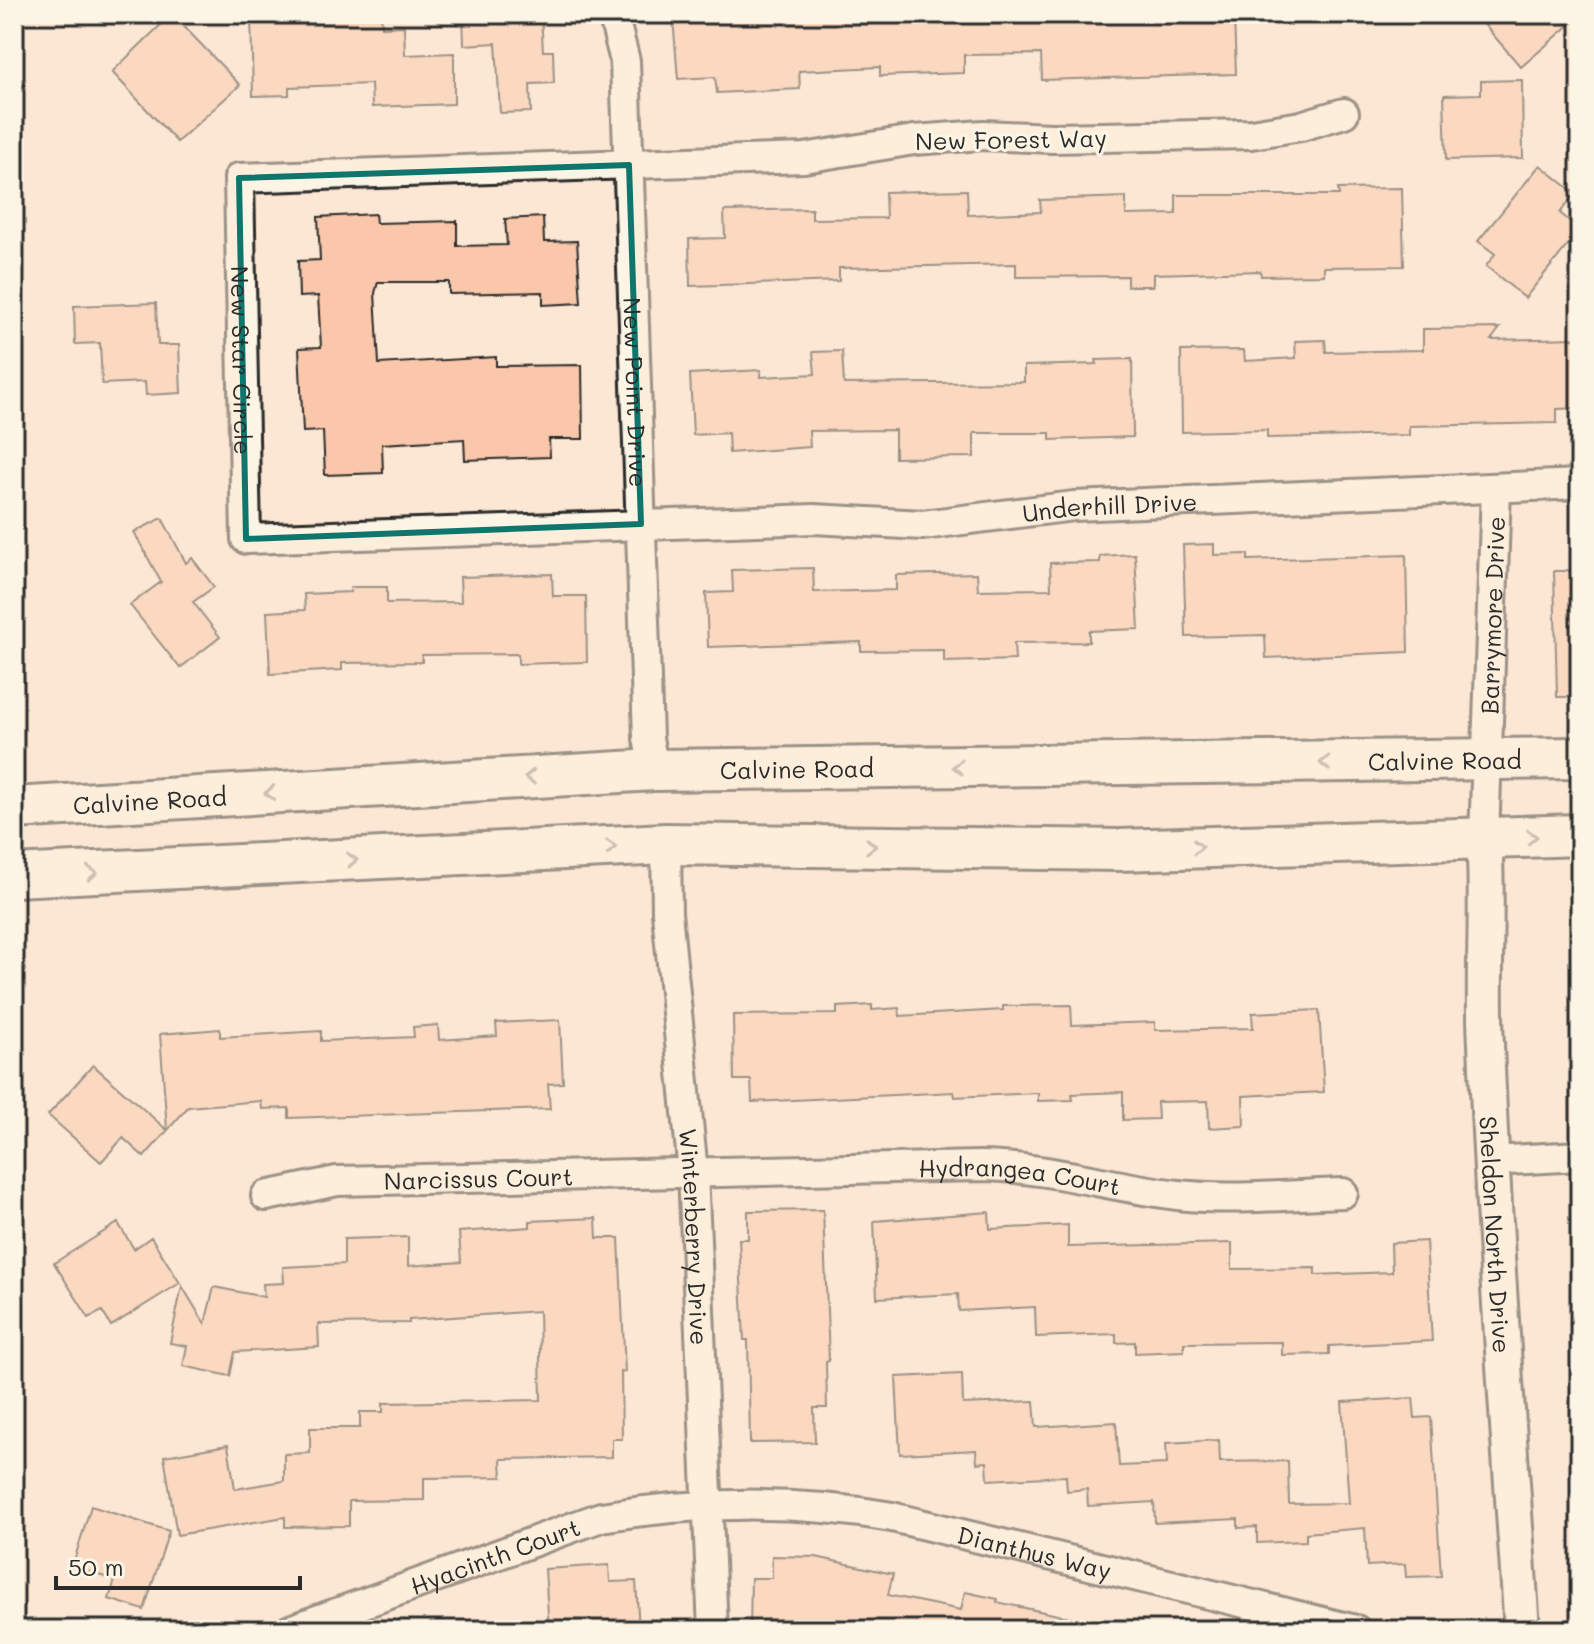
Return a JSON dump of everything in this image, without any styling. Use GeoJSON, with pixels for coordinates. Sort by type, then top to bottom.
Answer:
{"type":"FeatureCollection","features":[{"type":"Feature","properties":{"kind":"main road","name":"Calvine Road"},"geometry":{"type":"LineString","coordinates":[[14,808],[654,770],[1580,758]]}},
{"type":"Feature","properties":{"kind":"main road"},"geometry":{"type":"LineString","coordinates":[[14,876],[666,844],[1120,850],[1580,835]]}},
{"type":"Feature","properties":{"kind":"street","name":"New Point Drive"},"geometry":{"type":"LineString","coordinates":[[613,14],[625,61],[648,738],[654,770]]}},
{"type":"Feature","properties":{"kind":"street","name":"New Forest Way"},"geometry":{"type":"LineString","coordinates":[[629,165],[804,158],[914,140],[983,135],[1052,138],[1251,134],[1301,126],[1344,113]]}},
{"type":"Feature","properties":{"kind":"street","name":"New Star Circle"},"geometry":{"type":"LineString","coordinates":[[629,165],[239,178],[246,539],[641,524]]}},
{"type":"Feature","properties":{"kind":"street","name":"Underhill Drive"},"geometry":{"type":"LineString","coordinates":[[641,524],[814,519],[923,525],[1089,505],[1580,484]]}},
{"type":"Feature","properties":{"kind":"street","name":"Barrymore Drive"},"geometry":{"type":"LineString","coordinates":[[1484,839],[1496,488]]}},
{"type":"Feature","properties":{"kind":"street","name":"Sheldon North Drive"},"geometry":{"type":"LineString","coordinates":[[1484,839],[1488,888],[1485,1034],[1491,1161],[1522,1630]]}},
{"type":"Feature","properties":{"kind":"street","name":"Winterberry Drive"},"geometry":{"type":"LineString","coordinates":[[666,844],[667,913],[693,1172],[713,1630]]}},
{"type":"Feature","properties":{"kind":"street"},"geometry":{"type":"LineString","coordinates":[[1491,1161],[1580,1156]]}},
{"type":"Feature","properties":{"kind":"street","name":"Hydrangea Court"},"geometry":{"type":"LineString","coordinates":[[693,1172],[1003,1166],[1055,1170],[1174,1194],[1215,1198],[1343,1193]]}},
{"type":"Feature","properties":{"kind":"street","name":"Narcissus Court"},"geometry":{"type":"LineString","coordinates":[[266,1196],[337,1181],[693,1172]]}},
{"type":"Feature","properties":{"kind":"street","name":"Dianthus Way"},"geometry":{"type":"LineString","coordinates":[[706,1508],[815,1506],[866,1512],[1356,1630]]}},
{"type":"Feature","properties":{"kind":"street","name":"Hyacinth Court"},"geometry":{"type":"LineString","coordinates":[[290,1630],[601,1517],[637,1511],[706,1508]]}},
{"type":"Feature","properties":{"kind":"highlighted area"},"geometry":{"type":"Polygon","coordinates":[[[629,165],[641,524],[246,539],[239,178],[629,165]]]}},
{"type":"Feature","properties":{"kind":"building"},"geometry":{"type":"Polygon","coordinates":[[[172,14],[240,85],[177,142],[112,72],[172,14]]]}},
{"type":"Feature","properties":{"kind":"building"},"geometry":{"type":"Polygon","coordinates":[[[381,14],[382,27],[404,26],[405,55],[454,53],[454,104],[372,107],[371,84],[289,87],[289,95],[253,96],[251,17],[381,14]]]}},
{"type":"Feature","properties":{"kind":"building"},"geometry":{"type":"Polygon","coordinates":[[[463,14],[541,14],[543,51],[553,51],[554,83],[530,84],[531,112],[500,113],[496,43],[464,45],[463,14]]]}},
{"type":"Feature","properties":{"kind":"building"},"geometry":{"type":"Polygon","coordinates":[[[729,14],[1234,14],[1236,74],[1042,80],[1041,54],[964,55],[964,73],[880,76],[880,67],[799,71],[800,89],[717,93],[715,77],[678,79],[673,18],[729,14]]]}},
{"type":"Feature","properties":{"kind":"building"},"geometry":{"type":"Polygon","coordinates":[[[1475,14],[1580,14],[1580,16],[1521,67],[1475,14]]]}},
{"type":"Feature","properties":{"kind":"building"},"geometry":{"type":"Polygon","coordinates":[[[1522,80],[1523,158],[1446,160],[1444,95],[1481,94],[1481,81],[1522,80]]]}},
{"type":"Feature","properties":{"kind":"building"},"geometry":{"type":"Polygon","coordinates":[[[1540,165],[1575,193],[1560,213],[1580,230],[1525,298],[1486,266],[1495,254],[1478,241],[1540,165]]]}},
{"type":"Feature","properties":{"kind":"building"},"geometry":{"type":"Polygon","coordinates":[[[1402,188],[1404,266],[1324,267],[1324,275],[1261,276],[1260,271],[1153,274],[1153,286],[1127,286],[1127,276],[1016,277],[1016,264],[839,268],[839,281],[690,286],[689,239],[725,238],[724,211],[812,209],[812,219],[886,218],[885,192],[967,190],[968,215],[1041,212],[1040,200],[1126,197],[1126,215],[1176,214],[1176,195],[1339,195],[1338,189],[1402,188]]]}},
{"type":"Feature","properties":{"kind":"building"},"geometry":{"type":"Polygon","coordinates":[[[375,214],[376,223],[457,221],[457,246],[507,245],[505,219],[543,217],[544,242],[577,241],[581,303],[543,305],[543,292],[449,294],[449,282],[378,282],[375,293],[379,364],[496,357],[496,366],[582,365],[583,439],[549,439],[550,457],[465,460],[464,439],[382,444],[383,473],[325,475],[323,431],[303,432],[299,348],[321,347],[318,296],[299,297],[298,261],[320,260],[318,217],[375,214]]]}},
{"type":"Feature","properties":{"kind":"building"},"geometry":{"type":"Polygon","coordinates":[[[156,303],[158,345],[179,345],[181,393],[146,395],[145,382],[102,384],[100,343],[75,344],[74,306],[156,303]]]}},
{"type":"Feature","properties":{"kind":"building"},"geometry":{"type":"Polygon","coordinates":[[[1500,328],[1491,340],[1578,338],[1580,408],[1557,409],[1557,423],[1409,426],[1409,435],[1267,438],[1267,430],[1182,432],[1181,351],[1244,350],[1245,361],[1296,358],[1295,341],[1325,340],[1326,352],[1423,350],[1423,329],[1500,328]]]}},
{"type":"Feature","properties":{"kind":"building"},"geometry":{"type":"Polygon","coordinates":[[[842,351],[844,384],[1024,382],[1024,366],[1097,364],[1096,360],[1132,359],[1133,437],[1050,440],[1050,433],[974,433],[974,457],[895,458],[895,430],[809,431],[810,447],[729,453],[728,433],[693,435],[690,374],[761,370],[761,377],[815,374],[813,352],[842,351]]]}},
{"type":"Feature","properties":{"kind":"building"},"geometry":{"type":"Polygon","coordinates":[[[162,518],[186,563],[192,558],[214,587],[193,602],[220,637],[180,668],[130,605],[161,582],[134,532],[162,518]]]}},
{"type":"Feature","properties":{"kind":"building"},"geometry":{"type":"Polygon","coordinates":[[[1214,544],[1214,555],[1248,554],[1248,560],[1406,555],[1408,652],[1266,658],[1265,635],[1186,637],[1183,545],[1214,544]]]}},
{"type":"Feature","properties":{"kind":"building"},"geometry":{"type":"Polygon","coordinates":[[[1135,554],[1139,629],[1089,631],[1089,642],[1014,643],[1015,660],[944,662],[944,650],[861,651],[861,642],[708,647],[706,593],[733,592],[732,570],[813,568],[814,592],[896,590],[896,575],[977,573],[978,590],[1051,589],[1050,563],[1100,562],[1100,556],[1135,554]]]}},
{"type":"Feature","properties":{"kind":"building"},"geometry":{"type":"Polygon","coordinates":[[[1554,571],[1580,571],[1580,697],[1557,697],[1554,571]]]}},
{"type":"Feature","properties":{"kind":"building"},"geometry":{"type":"Polygon","coordinates":[[[552,574],[553,596],[586,596],[587,662],[518,664],[518,654],[422,655],[422,662],[342,663],[342,670],[270,674],[267,612],[305,610],[304,594],[351,592],[350,587],[387,587],[387,603],[461,602],[460,577],[552,574]]]}},
{"type":"Feature","properties":{"kind":"building"},"geometry":{"type":"Polygon","coordinates":[[[872,1005],[872,1010],[899,1008],[900,1016],[1003,1010],[1003,1006],[1071,1005],[1072,1025],[1155,1022],[1155,1030],[1253,1028],[1252,1013],[1319,1010],[1324,1092],[1243,1096],[1244,1126],[1209,1128],[1208,1101],[1157,1102],[1158,1119],[1123,1120],[1123,1092],[1072,1094],[1073,1100],[1038,1101],[1038,1093],[955,1097],[954,1092],[752,1102],[751,1080],[734,1080],[733,1015],[837,1014],[837,1007],[872,1005]]]}},
{"type":"Feature","properties":{"kind":"building"},"geometry":{"type":"Polygon","coordinates":[[[560,1020],[563,1083],[548,1084],[550,1109],[289,1118],[289,1108],[262,1109],[261,1101],[188,1107],[144,1157],[123,1138],[101,1162],[48,1115],[93,1065],[167,1130],[160,1034],[220,1029],[220,1037],[321,1031],[321,1041],[414,1037],[413,1027],[438,1025],[439,1040],[497,1036],[496,1023],[560,1020]]]}},
{"type":"Feature","properties":{"kind":"building"},"geometry":{"type":"Polygon","coordinates":[[[823,1210],[829,1361],[826,1362],[827,1408],[814,1408],[815,1442],[750,1443],[748,1340],[744,1340],[739,1239],[748,1239],[748,1211],[823,1210]]]}},
{"type":"Feature","properties":{"kind":"building"},"geometry":{"type":"Polygon","coordinates":[[[989,1212],[990,1229],[1068,1225],[1068,1247],[1232,1243],[1232,1269],[1315,1268],[1315,1275],[1392,1272],[1391,1243],[1426,1241],[1432,1341],[1329,1346],[1329,1354],[1282,1355],[1282,1342],[1184,1343],[1184,1351],[1135,1353],[1135,1342],[1116,1343],[1116,1334],[1036,1337],[1035,1307],[959,1311],[958,1294],[877,1298],[874,1221],[989,1212]]]}},
{"type":"Feature","properties":{"kind":"building"},"geometry":{"type":"Polygon","coordinates":[[[596,1218],[597,1238],[619,1238],[625,1372],[621,1372],[622,1439],[612,1439],[612,1457],[501,1459],[502,1477],[424,1478],[424,1500],[349,1501],[349,1526],[285,1527],[285,1517],[177,1535],[164,1456],[228,1445],[235,1489],[284,1481],[284,1454],[310,1453],[310,1428],[360,1428],[360,1412],[383,1412],[383,1403],[541,1400],[539,1311],[409,1320],[409,1323],[318,1324],[319,1347],[235,1352],[230,1376],[183,1366],[187,1346],[170,1343],[182,1286],[205,1324],[214,1287],[264,1297],[263,1284],[284,1283],[283,1267],[344,1264],[344,1239],[408,1237],[408,1266],[461,1262],[459,1232],[530,1227],[530,1221],[596,1218]]]}},
{"type":"Feature","properties":{"kind":"building"},"geometry":{"type":"Polygon","coordinates":[[[118,1223],[134,1249],[151,1237],[180,1283],[111,1326],[102,1311],[89,1318],[54,1263],[118,1223]]]}},
{"type":"Feature","properties":{"kind":"building"},"geometry":{"type":"Polygon","coordinates":[[[962,1374],[963,1404],[1034,1401],[1036,1427],[1116,1422],[1119,1466],[1167,1464],[1166,1443],[1219,1440],[1220,1462],[1288,1461],[1289,1504],[1349,1503],[1342,1402],[1413,1398],[1415,1418],[1431,1417],[1441,1576],[1406,1577],[1405,1564],[1367,1566],[1365,1528],[1306,1533],[1306,1541],[1257,1543],[1257,1527],[1238,1528],[1238,1519],[1155,1523],[1154,1502],[1088,1506],[1087,1489],[1067,1491],[1066,1476],[988,1480],[987,1462],[977,1463],[976,1450],[900,1454],[896,1377],[962,1374]]]}},
{"type":"Feature","properties":{"kind":"building"},"geometry":{"type":"Polygon","coordinates":[[[91,1506],[169,1531],[144,1610],[109,1599],[115,1580],[72,1567],[91,1506]]]}},
{"type":"Feature","properties":{"kind":"building"},"geometry":{"type":"Polygon","coordinates":[[[772,1556],[816,1557],[893,1574],[888,1595],[961,1610],[965,1592],[998,1599],[997,1602],[1072,1618],[1070,1630],[750,1630],[751,1578],[772,1578],[772,1556]]]}},
{"type":"Feature","properties":{"kind":"building"},"geometry":{"type":"Polygon","coordinates":[[[609,1565],[610,1582],[636,1581],[639,1630],[549,1630],[545,1569],[609,1565]]]}}]}
